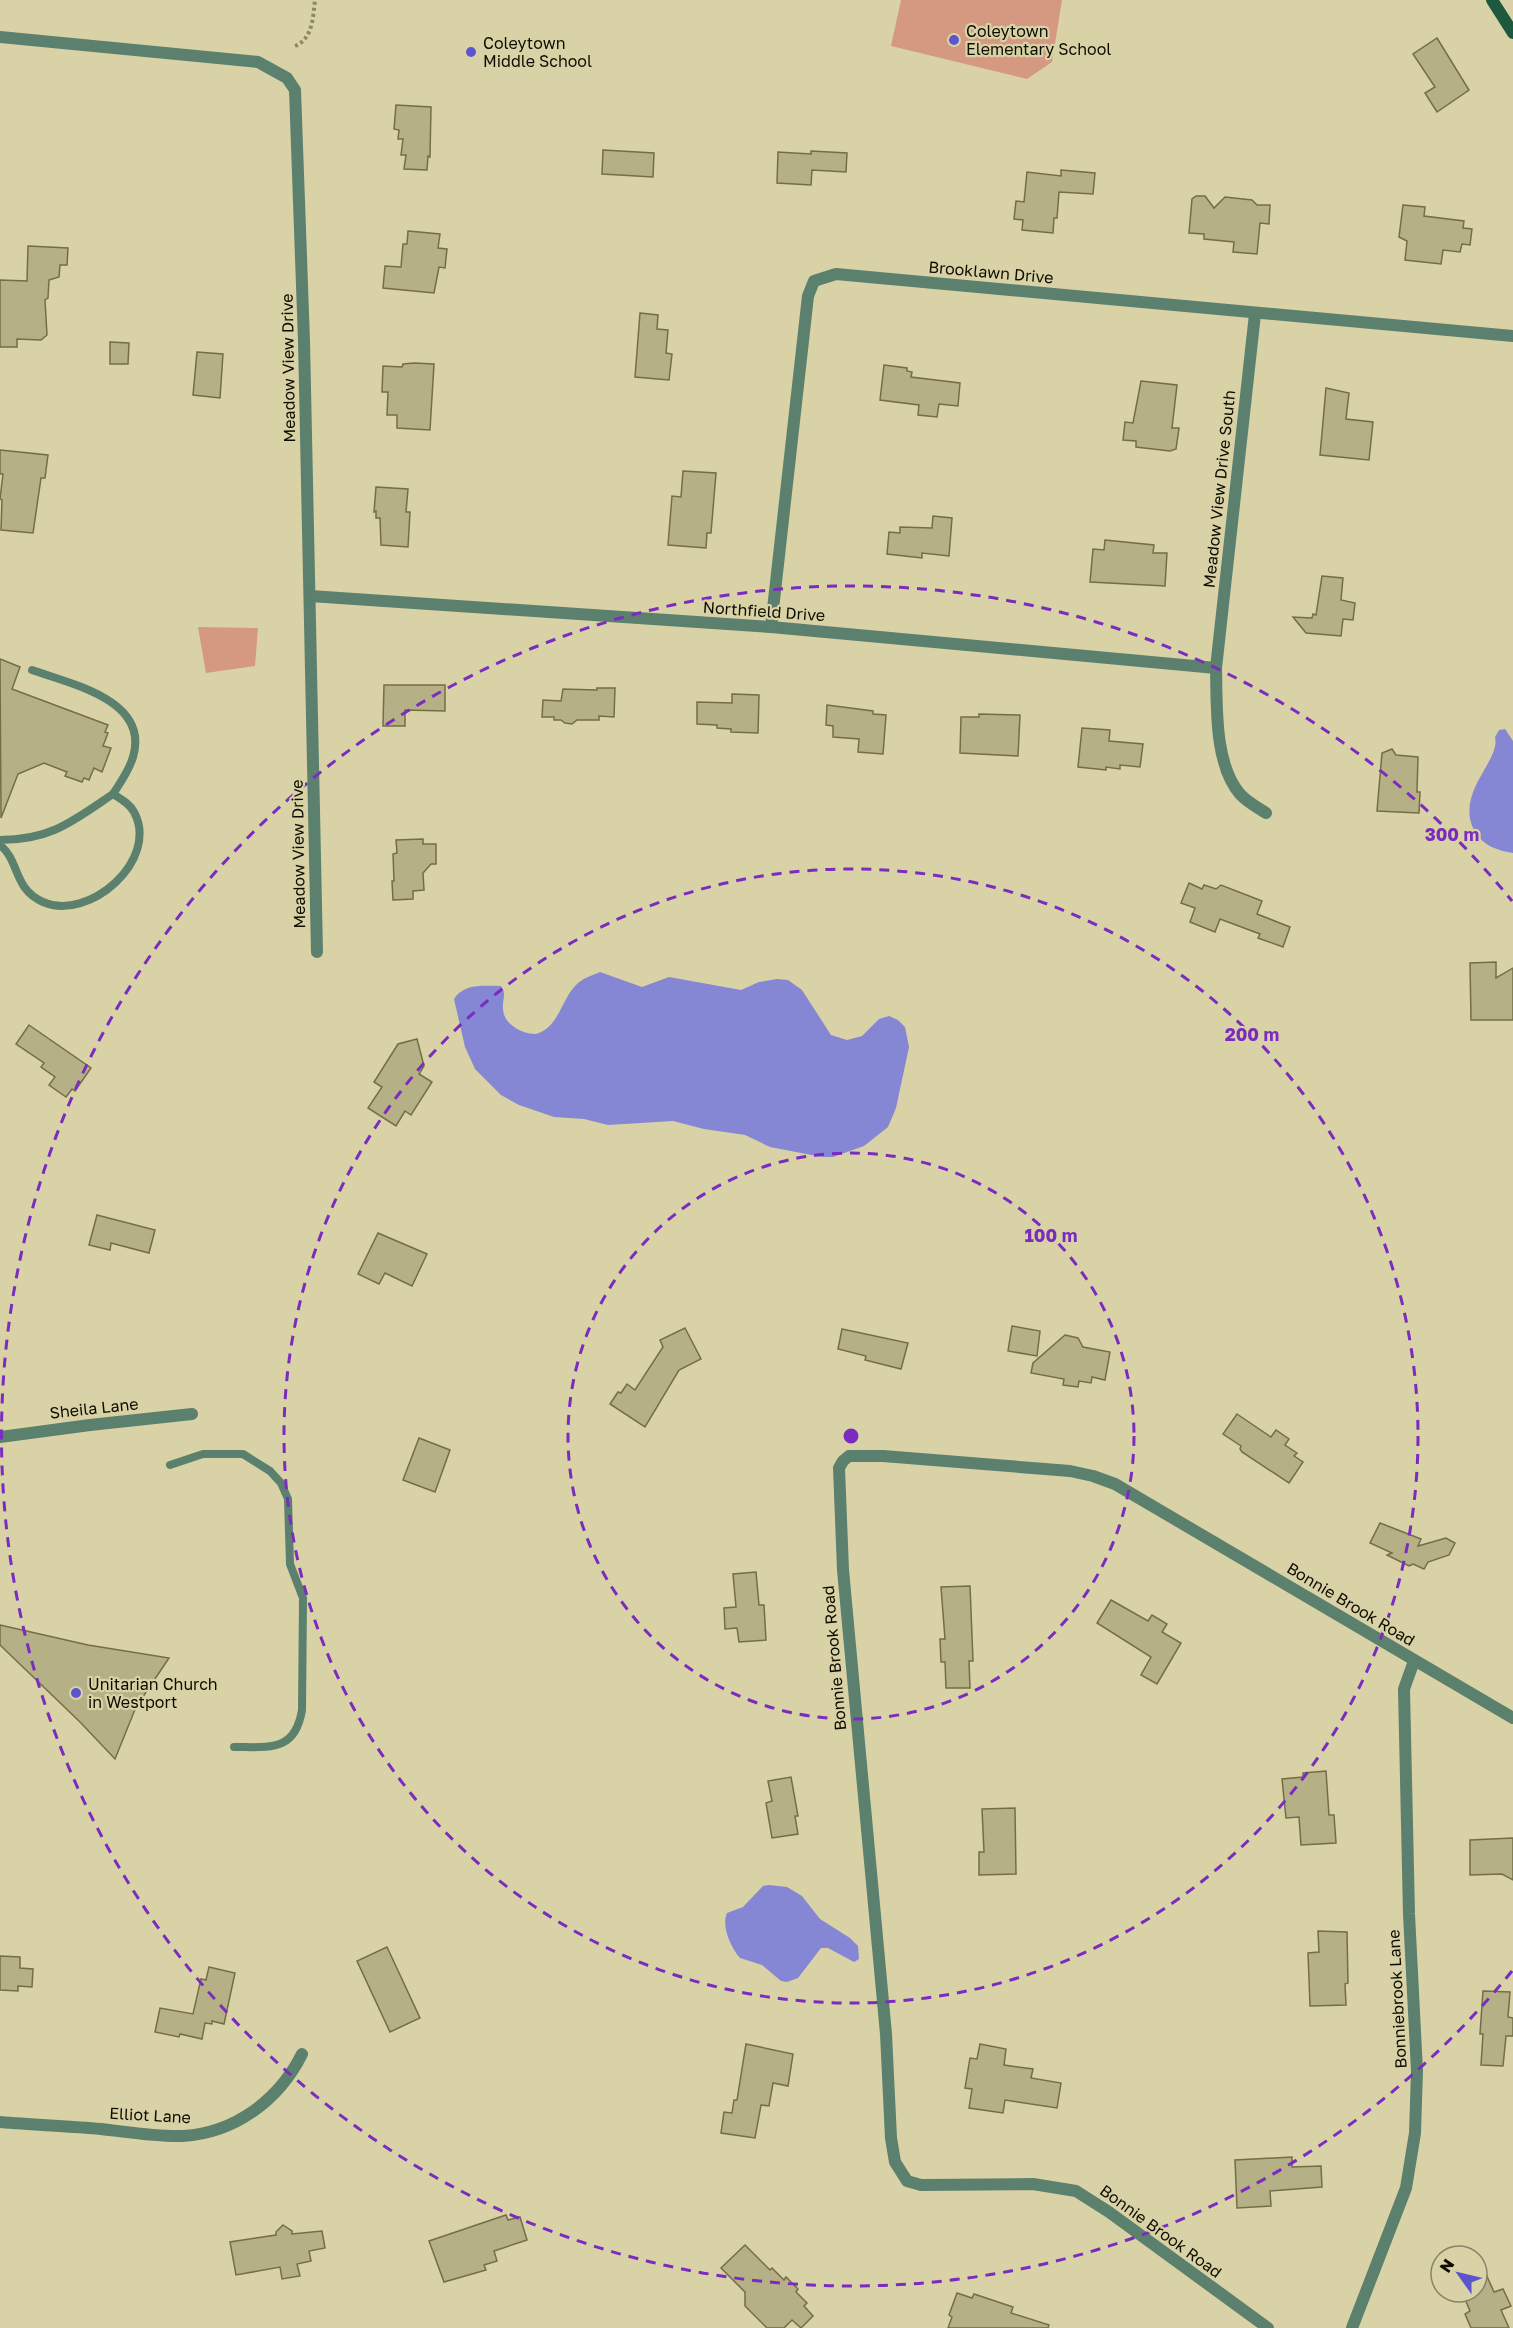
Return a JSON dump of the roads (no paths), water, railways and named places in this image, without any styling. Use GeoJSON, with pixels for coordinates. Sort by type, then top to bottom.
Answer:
{"type":"FeatureCollection","features":[{"type":"Feature","properties":{"kind":"main road"},"geometry":{"type":"LineString","coordinates":[[1492,0],[1513,33]]}},
{"type":"Feature","properties":{"kind":"street","name":"Meadow View Drive"},"geometry":{"type":"LineString","coordinates":[[0,37],[258,62],[287,78],[295,90],[304,341],[317,952]]}},
{"type":"Feature","properties":{"kind":"street","name":"Brooklawn Drive"},"geometry":{"type":"LineString","coordinates":[[771,627],[808,296],[814,281],[836,274],[1513,336]]}},
{"type":"Feature","properties":{"kind":"street","name":"Meadow View Drive South"},"geometry":{"type":"LineString","coordinates":[[1255,314],[1216,668],[1220,736],[1229,779],[1240,794],[1266,813]]}},
{"type":"Feature","properties":{"kind":"street","name":"Northfield Drive"},"geometry":{"type":"LineString","coordinates":[[310,596],[771,627],[1216,668]]}},
{"type":"Feature","properties":{"kind":"street","name":"Sheila Lane"},"geometry":{"type":"LineString","coordinates":[[0,1437],[192,1414]]}},
{"type":"Feature","properties":{"kind":"street","name":"Bonnie Brook Road"},"geometry":{"type":"LineString","coordinates":[[1268,2328],[1109,2212],[1076,2191],[1033,2184],[921,2185],[907,2181],[895,2162],[891,2138],[885,2023],[843,1570],[839,1468],[849,1456],[883,1456],[1070,1471],[1115,1484],[1513,1718]]}},
{"type":"Feature","properties":{"kind":"street","name":"Bonniebrook Lane"},"geometry":{"type":"LineString","coordinates":[[1352,2328],[1406,2188],[1415,2133],[1417,2071],[1409,1914],[1404,1689],[1413,1661]]}},
{"type":"Feature","properties":{"kind":"street","name":"Elliot Lane"},"geometry":{"type":"LineString","coordinates":[[0,2122],[159,2135],[206,2133],[226,2127],[259,2107],[290,2076],[302,2054]]}},
{"type":"Feature","properties":{"kind":"lane"},"geometry":{"type":"LineString","coordinates":[[32,670],[115,703],[125,713],[133,727],[134,756],[113,794],[60,829],[20,840],[0,842],[11,859],[22,885],[41,901],[66,906],[84,902],[110,886],[124,874],[138,847],[140,831],[134,812],[126,802],[113,794]]}},
{"type":"Feature","properties":{"kind":"lane"},"geometry":{"type":"LineString","coordinates":[[170,1465],[203,1454],[243,1454],[270,1471],[281,1483],[288,1499],[290,1564],[303,1598],[302,1710],[299,1726],[293,1737],[282,1744],[271,1747],[234,1747]]}},
{"type":"Feature","properties":{"kind":"water"},"geometry":{"type":"Polygon","coordinates":[[[1505,729],[1513,741],[1513,853],[1486,844],[1474,830],[1470,816],[1470,803],[1474,790],[1492,756],[1495,737],[1499,730],[1505,729]]]}},
{"type":"Feature","properties":{"kind":"water"},"geometry":{"type":"Polygon","coordinates":[[[600,972],[642,987],[669,977],[741,990],[759,982],[788,980],[802,990],[831,1035],[847,1040],[862,1036],[879,1019],[889,1016],[898,1020],[905,1027],[909,1047],[896,1108],[888,1127],[864,1146],[833,1157],[822,1157],[770,1147],[745,1135],[704,1129],[673,1121],[608,1125],[584,1119],[554,1117],[519,1105],[501,1095],[475,1069],[465,1047],[454,999],[463,990],[475,986],[501,986],[504,994],[504,1015],[507,1020],[520,1030],[536,1034],[544,1030],[555,1019],[572,989],[578,983],[600,972]]]}},
{"type":"Feature","properties":{"kind":"water"},"geometry":{"type":"Polygon","coordinates":[[[763,1886],[787,1887],[802,1896],[820,1919],[850,1938],[858,1946],[859,1959],[854,1962],[828,1948],[821,1948],[798,1978],[787,1982],[781,1981],[762,1965],[740,1958],[728,1937],[725,1918],[727,1913],[743,1907],[763,1886]]]}},
{"type":"Feature","properties":{"kind":"place","name":"Coleytown Elementary School"},"geometry":{"type":"Point","coordinates":[954,40]}},
{"type":"Feature","properties":{"kind":"place","name":"Coleytown Middle School"},"geometry":{"type":"Point","coordinates":[471,52]}},
{"type":"Feature","properties":{"kind":"place","name":"Unitarian Church in Westport"},"geometry":{"type":"Point","coordinates":[76,1693]}}]}
